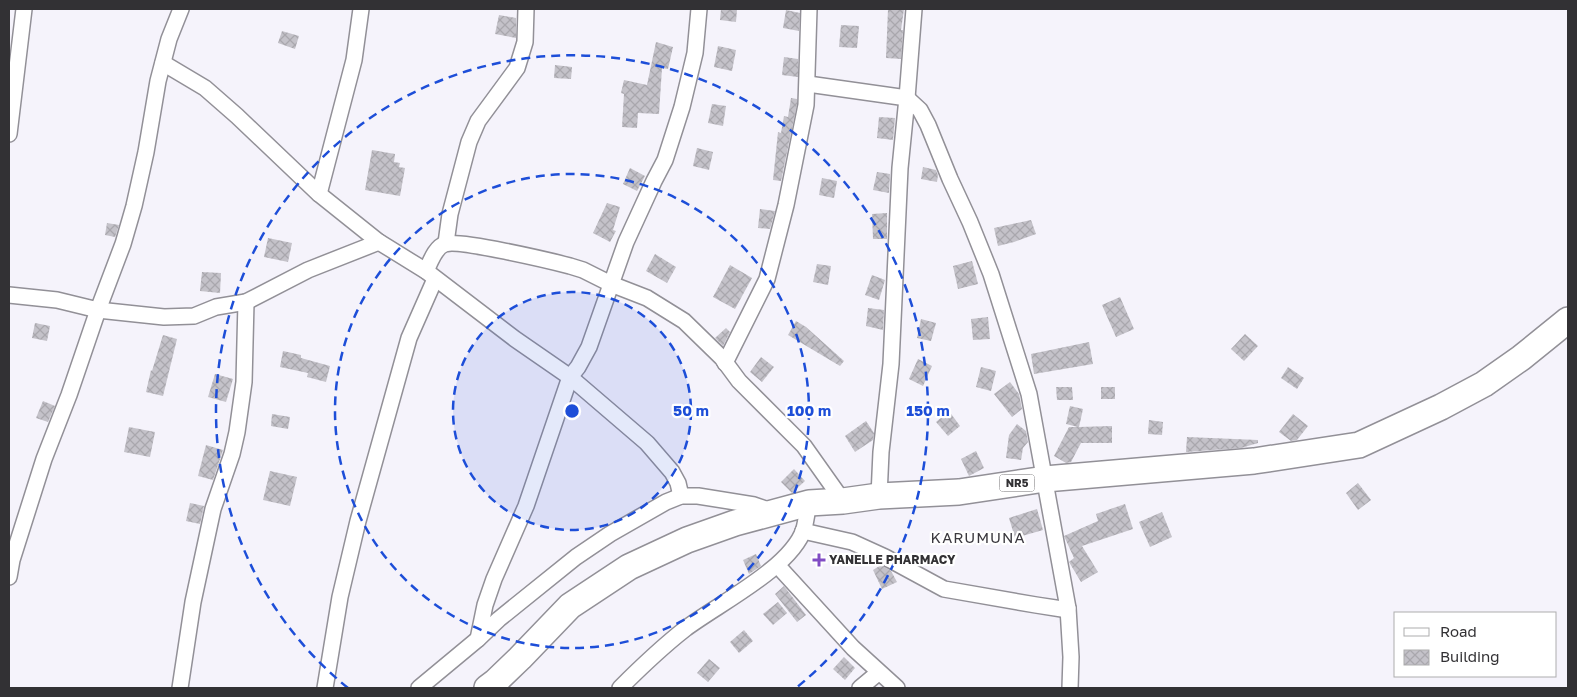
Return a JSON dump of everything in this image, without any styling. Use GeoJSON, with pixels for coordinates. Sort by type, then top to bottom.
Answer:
{"type":"FeatureCollection","features":[{"type":"Feature","properties":{"kind":"highway","name":"NR5"},"geometry":{"type":"LineString","coordinates":[[487,688],[570,606],[629,566],[687,540],[735,523],[809,503],[879,496],[959,492],[1045,480],[1254,461],[1359,445],[1441,407],[1484,384],[1521,358],[1568,320]]}},
{"type":"Feature","properties":{"kind":"street"},"geometry":{"type":"LineString","coordinates":[[9,134],[24,9]]}},
{"type":"Feature","properties":{"kind":"street"},"geometry":{"type":"LineString","coordinates":[[9,577],[12,560],[44,458],[69,395],[123,244],[134,206],[163,62],[181,9]]}},
{"type":"Feature","properties":{"kind":"street"},"geometry":{"type":"LineString","coordinates":[[319,194],[354,60],[361,9]]}},
{"type":"Feature","properties":{"kind":"street"},"geometry":{"type":"LineString","coordinates":[[446,243],[450,214],[469,142],[478,122],[517,68],[525,42],[526,9]]}},
{"type":"Feature","properties":{"kind":"street"},"geometry":{"type":"LineString","coordinates":[[478,639],[494,579],[526,506],[570,378],[589,347],[626,242],[654,181],[666,160],[682,107],[695,53],[698,9]]}},
{"type":"Feature","properties":{"kind":"street"},"geometry":{"type":"LineString","coordinates":[[725,363],[767,279],[786,205],[806,105],[809,9]]}},
{"type":"Feature","properties":{"kind":"street"},"geometry":{"type":"LineString","coordinates":[[879,496],[880,452],[891,364],[900,168],[908,98],[914,9]]}},
{"type":"Feature","properties":{"kind":"street"},"geometry":{"type":"LineString","coordinates":[[163,62],[204,88],[237,116],[319,194],[378,242],[430,275],[570,378],[647,443],[672,472],[678,483],[681,496]]}},
{"type":"Feature","properties":{"kind":"street"},"geometry":{"type":"LineString","coordinates":[[808,84],[908,98],[925,117],[991,274],[1026,386],[1068,608],[1071,657],[1070,688]]}},
{"type":"Feature","properties":{"kind":"street"},"geometry":{"type":"LineString","coordinates":[[9,295],[57,300],[98,310],[164,317],[194,316],[216,307],[246,302],[277,284],[378,242]]}},
{"type":"Feature","properties":{"kind":"street"},"geometry":{"type":"LineString","coordinates":[[325,688],[340,597],[358,521],[409,338],[436,252],[440,246],[446,243],[554,262],[583,270],[611,284],[647,298],[684,321],[804,446],[843,501]]}},
{"type":"Feature","properties":{"kind":"street"},"geometry":{"type":"LineString","coordinates":[[180,688],[193,602],[213,508],[232,454],[237,432],[244,382],[246,302]]}},
{"type":"Feature","properties":{"kind":"street"},"geometry":{"type":"LineString","coordinates":[[419,688],[478,639],[498,619],[576,558],[610,534],[666,502],[681,496],[698,496],[754,505],[775,512]]}},
{"type":"Feature","properties":{"kind":"street"},"geometry":{"type":"LineString","coordinates":[[620,688],[657,652],[686,628],[778,566],[794,547],[804,531],[809,503]]}},
{"type":"Feature","properties":{"kind":"street"},"geometry":{"type":"LineString","coordinates":[[804,531],[852,542],[885,557],[944,589],[1036,605],[1068,608]]}},
{"type":"Feature","properties":{"kind":"street"},"geometry":{"type":"LineString","coordinates":[[778,566],[852,648],[897,688]]}},
{"type":"Feature","properties":{"kind":"street"},"geometry":{"type":"LineString","coordinates":[[860,688],[878,673]]}},
{"type":"Feature","properties":{"kind":"building"},"geometry":{"type":"Polygon","coordinates":[[[721,9],[737,9],[736,22],[720,20],[721,9]]]}},
{"type":"Feature","properties":{"kind":"building"},"geometry":{"type":"Polygon","coordinates":[[[888,9],[904,9],[901,30],[903,30],[901,59],[886,58],[888,9]]]}},
{"type":"Feature","properties":{"kind":"building"},"geometry":{"type":"Polygon","coordinates":[[[786,10],[800,13],[799,31],[783,28],[786,10]]]}},
{"type":"Feature","properties":{"kind":"building"},"geometry":{"type":"Polygon","coordinates":[[[499,15],[516,18],[516,38],[495,34],[499,15]]]}},
{"type":"Feature","properties":{"kind":"building"},"geometry":{"type":"Polygon","coordinates":[[[841,25],[859,26],[857,48],[839,47],[841,25]]]}},
{"type":"Feature","properties":{"kind":"building"},"geometry":{"type":"Polygon","coordinates":[[[282,31],[299,36],[295,49],[278,43],[282,31]]]}},
{"type":"Feature","properties":{"kind":"building"},"geometry":{"type":"Polygon","coordinates":[[[656,42],[673,47],[668,69],[662,68],[659,114],[638,113],[637,128],[622,127],[624,94],[621,93],[624,80],[647,85],[656,42]]]}},
{"type":"Feature","properties":{"kind":"building"},"geometry":{"type":"Polygon","coordinates":[[[718,46],[736,50],[732,71],[714,67],[718,46]]]}},
{"type":"Feature","properties":{"kind":"building"},"geometry":{"type":"Polygon","coordinates":[[[784,57],[798,59],[798,77],[782,75],[784,57]]]}},
{"type":"Feature","properties":{"kind":"building"},"geometry":{"type":"Polygon","coordinates":[[[555,65],[572,67],[571,79],[554,78],[555,65]]]}},
{"type":"Feature","properties":{"kind":"building"},"geometry":{"type":"Polygon","coordinates":[[[791,98],[797,99],[797,104],[781,181],[773,180],[778,132],[781,133],[784,116],[788,117],[791,98]]]}},
{"type":"Feature","properties":{"kind":"building"},"geometry":{"type":"Polygon","coordinates":[[[712,104],[726,106],[723,126],[708,123],[712,104]]]}},
{"type":"Feature","properties":{"kind":"building"},"geometry":{"type":"Polygon","coordinates":[[[879,117],[895,118],[893,140],[877,138],[879,117]]]}},
{"type":"Feature","properties":{"kind":"building"},"geometry":{"type":"Polygon","coordinates":[[[697,148],[713,152],[709,170],[693,166],[697,148]]]}},
{"type":"Feature","properties":{"kind":"building"},"geometry":{"type":"Polygon","coordinates":[[[372,150],[395,154],[394,162],[400,163],[399,167],[405,168],[400,196],[365,190],[372,150]]]}},
{"type":"Feature","properties":{"kind":"building"},"geometry":{"type":"Polygon","coordinates":[[[923,167],[936,170],[938,175],[937,182],[921,179],[923,167]]]}},
{"type":"Feature","properties":{"kind":"building"},"geometry":{"type":"Polygon","coordinates":[[[630,168],[645,176],[637,191],[623,184],[630,168]]]}},
{"type":"Feature","properties":{"kind":"building"},"geometry":{"type":"Polygon","coordinates":[[[877,172],[890,174],[889,193],[873,190],[877,172]]]}},
{"type":"Feature","properties":{"kind":"building"},"geometry":{"type":"Polygon","coordinates":[[[822,178],[837,181],[834,198],[819,195],[822,178]]]}},
{"type":"Feature","properties":{"kind":"building"},"geometry":{"type":"Polygon","coordinates":[[[607,203],[620,207],[613,230],[616,231],[610,242],[593,233],[607,203]]]}},
{"type":"Feature","properties":{"kind":"building"},"geometry":{"type":"Polygon","coordinates":[[[760,209],[775,211],[770,229],[758,228],[760,209]]]}},
{"type":"Feature","properties":{"kind":"building"},"geometry":{"type":"Polygon","coordinates":[[[887,213],[887,239],[873,239],[872,214],[887,213]]]}},
{"type":"Feature","properties":{"kind":"building"},"geometry":{"type":"Polygon","coordinates":[[[1031,220],[1036,234],[998,246],[994,228],[1031,220]]]}},
{"type":"Feature","properties":{"kind":"building"},"geometry":{"type":"Polygon","coordinates":[[[107,223],[119,225],[115,237],[105,235],[107,223]]]}},
{"type":"Feature","properties":{"kind":"building"},"geometry":{"type":"Polygon","coordinates":[[[268,238],[292,243],[288,262],[264,257],[268,238]]]}},
{"type":"Feature","properties":{"kind":"building"},"geometry":{"type":"Polygon","coordinates":[[[655,254],[676,267],[667,283],[646,271],[655,254]]]}},
{"type":"Feature","properties":{"kind":"building"},"geometry":{"type":"Polygon","coordinates":[[[972,261],[978,284],[958,289],[953,266],[972,261]]]}},
{"type":"Feature","properties":{"kind":"building"},"geometry":{"type":"Polygon","coordinates":[[[817,264],[831,266],[828,285],[813,282],[817,264]]]}},
{"type":"Feature","properties":{"kind":"building"},"geometry":{"type":"Polygon","coordinates":[[[730,265],[752,278],[735,309],[713,297],[730,265]]]}},
{"type":"Feature","properties":{"kind":"building"},"geometry":{"type":"Polygon","coordinates":[[[202,272],[221,273],[220,293],[200,291],[202,272]]]}},
{"type":"Feature","properties":{"kind":"building"},"geometry":{"type":"Polygon","coordinates":[[[872,275],[885,280],[879,300],[865,295],[872,275]]]}},
{"type":"Feature","properties":{"kind":"building"},"geometry":{"type":"Polygon","coordinates":[[[1120,297],[1134,329],[1116,337],[1102,305],[1120,297]]]}},
{"type":"Feature","properties":{"kind":"building"},"geometry":{"type":"Polygon","coordinates":[[[868,308],[884,310],[883,330],[866,326],[868,308]]]}},
{"type":"Feature","properties":{"kind":"building"},"geometry":{"type":"Polygon","coordinates":[[[988,317],[990,339],[973,340],[971,319],[988,317]]]}},
{"type":"Feature","properties":{"kind":"building"},"geometry":{"type":"Polygon","coordinates":[[[921,319],[936,323],[931,341],[917,338],[921,319]]]}},
{"type":"Feature","properties":{"kind":"building"},"geometry":{"type":"Polygon","coordinates":[[[796,321],[806,327],[844,361],[840,366],[788,335],[796,321]]]}},
{"type":"Feature","properties":{"kind":"building"},"geometry":{"type":"Polygon","coordinates":[[[35,323],[50,326],[47,341],[32,338],[35,323]]]}},
{"type":"Feature","properties":{"kind":"building"},"geometry":{"type":"Polygon","coordinates":[[[726,328],[730,332],[723,346],[715,338],[726,328]]]}},
{"type":"Feature","properties":{"kind":"building"},"geometry":{"type":"Polygon","coordinates":[[[1245,334],[1258,346],[1244,361],[1231,349],[1245,334]]]}},
{"type":"Feature","properties":{"kind":"building"},"geometry":{"type":"Polygon","coordinates":[[[163,335],[177,339],[163,396],[146,392],[163,335]]]}},
{"type":"Feature","properties":{"kind":"building"},"geometry":{"type":"Polygon","coordinates":[[[1089,342],[1093,364],[1034,374],[1031,354],[1089,342]]]}},
{"type":"Feature","properties":{"kind":"building"},"geometry":{"type":"Polygon","coordinates":[[[283,351],[301,355],[301,358],[330,366],[326,382],[307,377],[308,373],[280,367],[283,351]]]}},
{"type":"Feature","properties":{"kind":"building"},"geometry":{"type":"Polygon","coordinates":[[[761,357],[774,367],[762,382],[750,372],[761,357]]]}},
{"type":"Feature","properties":{"kind":"building"},"geometry":{"type":"Polygon","coordinates":[[[918,359],[932,366],[923,386],[909,379],[918,359]]]}},
{"type":"Feature","properties":{"kind":"building"},"geometry":{"type":"Polygon","coordinates":[[[981,367],[996,371],[991,391],[976,387],[981,367]]]}},
{"type":"Feature","properties":{"kind":"building"},"geometry":{"type":"Polygon","coordinates":[[[1288,367],[1304,378],[1297,389],[1281,378],[1288,367]]]}},
{"type":"Feature","properties":{"kind":"building"},"geometry":{"type":"Polygon","coordinates":[[[215,374],[233,379],[226,402],[208,397],[215,374]]]}},
{"type":"Feature","properties":{"kind":"building"},"geometry":{"type":"Polygon","coordinates":[[[1010,382],[1019,394],[1022,409],[1012,417],[994,394],[1010,382]]]}},
{"type":"Feature","properties":{"kind":"building"},"geometry":{"type":"Polygon","coordinates":[[[1056,387],[1072,387],[1073,400],[1057,400],[1056,387]]]}},
{"type":"Feature","properties":{"kind":"building"},"geometry":{"type":"Polygon","coordinates":[[[1101,387],[1115,387],[1115,399],[1101,399],[1101,387]]]}},
{"type":"Feature","properties":{"kind":"building"},"geometry":{"type":"Polygon","coordinates":[[[43,401],[55,406],[48,422],[36,418],[43,401]]]}},
{"type":"Feature","properties":{"kind":"building"},"geometry":{"type":"Polygon","coordinates":[[[1070,406],[1083,409],[1079,427],[1112,426],[1112,443],[1081,443],[1071,462],[1066,463],[1054,456],[1069,427],[1078,427],[1066,424],[1070,406]]]}},
{"type":"Feature","properties":{"kind":"building"},"geometry":{"type":"Polygon","coordinates":[[[949,411],[960,426],[948,436],[936,422],[949,411]]]}},
{"type":"Feature","properties":{"kind":"building"},"geometry":{"type":"Polygon","coordinates":[[[272,414],[290,417],[288,429],[271,426],[272,414]]]}},
{"type":"Feature","properties":{"kind":"building"},"geometry":{"type":"Polygon","coordinates":[[[1293,414],[1308,426],[1297,440],[1291,441],[1279,432],[1293,414]]]}},
{"type":"Feature","properties":{"kind":"building"},"geometry":{"type":"Polygon","coordinates":[[[1149,420],[1163,422],[1162,435],[1148,434],[1149,420]]]}},
{"type":"Feature","properties":{"kind":"building"},"geometry":{"type":"Polygon","coordinates":[[[866,421],[874,433],[873,440],[855,452],[845,436],[866,421]]]}},
{"type":"Feature","properties":{"kind":"building"},"geometry":{"type":"Polygon","coordinates":[[[1017,424],[1026,431],[1028,442],[1023,448],[1021,460],[1006,458],[1009,435],[1017,424]]]}},
{"type":"Feature","properties":{"kind":"building"},"geometry":{"type":"Polygon","coordinates":[[[129,427],[155,432],[150,457],[124,452],[129,427]]]}},
{"type":"Feature","properties":{"kind":"building"},"geometry":{"type":"Polygon","coordinates":[[[1187,437],[1258,440],[1258,443],[1241,448],[1186,452],[1187,437]]]}},
{"type":"Feature","properties":{"kind":"building"},"geometry":{"type":"Polygon","coordinates":[[[206,445],[223,450],[213,480],[198,476],[206,445]]]}},
{"type":"Feature","properties":{"kind":"building"},"geometry":{"type":"Polygon","coordinates":[[[976,451],[984,468],[969,476],[961,459],[976,451]]]}},
{"type":"Feature","properties":{"kind":"building"},"geometry":{"type":"Polygon","coordinates":[[[794,469],[805,481],[792,493],[781,482],[794,469]]]}},
{"type":"Feature","properties":{"kind":"building"},"geometry":{"type":"Polygon","coordinates":[[[270,471],[297,477],[290,506],[263,500],[270,471]]]}},
{"type":"Feature","properties":{"kind":"building"},"geometry":{"type":"Polygon","coordinates":[[[1358,483],[1371,500],[1358,510],[1346,493],[1358,483]]]}},
{"type":"Feature","properties":{"kind":"building"},"geometry":{"type":"Polygon","coordinates":[[[190,503],[204,506],[200,524],[186,521],[190,503]]]}},
{"type":"Feature","properties":{"kind":"building"},"geometry":{"type":"Polygon","coordinates":[[[1125,504],[1133,529],[1082,546],[1098,572],[1081,582],[1069,562],[1074,558],[1064,536],[1098,521],[1096,514],[1125,504]]]}},
{"type":"Feature","properties":{"kind":"building"},"geometry":{"type":"Polygon","coordinates":[[[1037,509],[1043,530],[1015,538],[1009,518],[1037,509]]]}},
{"type":"Feature","properties":{"kind":"building"},"geometry":{"type":"Polygon","coordinates":[[[1162,512],[1172,537],[1150,547],[1139,522],[1162,512]]]}},
{"type":"Feature","properties":{"kind":"building"},"geometry":{"type":"Polygon","coordinates":[[[756,554],[761,566],[749,574],[743,560],[756,554]]]}},
{"type":"Feature","properties":{"kind":"building"},"geometry":{"type":"Polygon","coordinates":[[[881,565],[891,571],[897,582],[882,589],[873,570],[881,565]]]}},
{"type":"Feature","properties":{"kind":"building"},"geometry":{"type":"Polygon","coordinates":[[[784,586],[806,615],[797,622],[775,594],[784,586]]]}},
{"type":"Feature","properties":{"kind":"building"},"geometry":{"type":"Polygon","coordinates":[[[778,602],[787,613],[773,625],[763,614],[778,602]]]}},
{"type":"Feature","properties":{"kind":"building"},"geometry":{"type":"Polygon","coordinates":[[[744,630],[753,641],[739,653],[730,642],[744,630]]]}},
{"type":"Feature","properties":{"kind":"building"},"geometry":{"type":"Polygon","coordinates":[[[844,657],[855,668],[845,680],[833,669],[844,657]]]}},
{"type":"Feature","properties":{"kind":"building"},"geometry":{"type":"Polygon","coordinates":[[[709,659],[720,668],[708,682],[697,673],[709,659]]]}},
{"type":"Feature","properties":{"kind":"place","name":"YANELLE PHARMACY"},"geometry":{"type":"Point","coordinates":[819,560]}},
{"type":"Feature","properties":{"kind":"district","name":"KARUMUNA"},"geometry":{"type":"Point","coordinates":[978,538]}}]}
